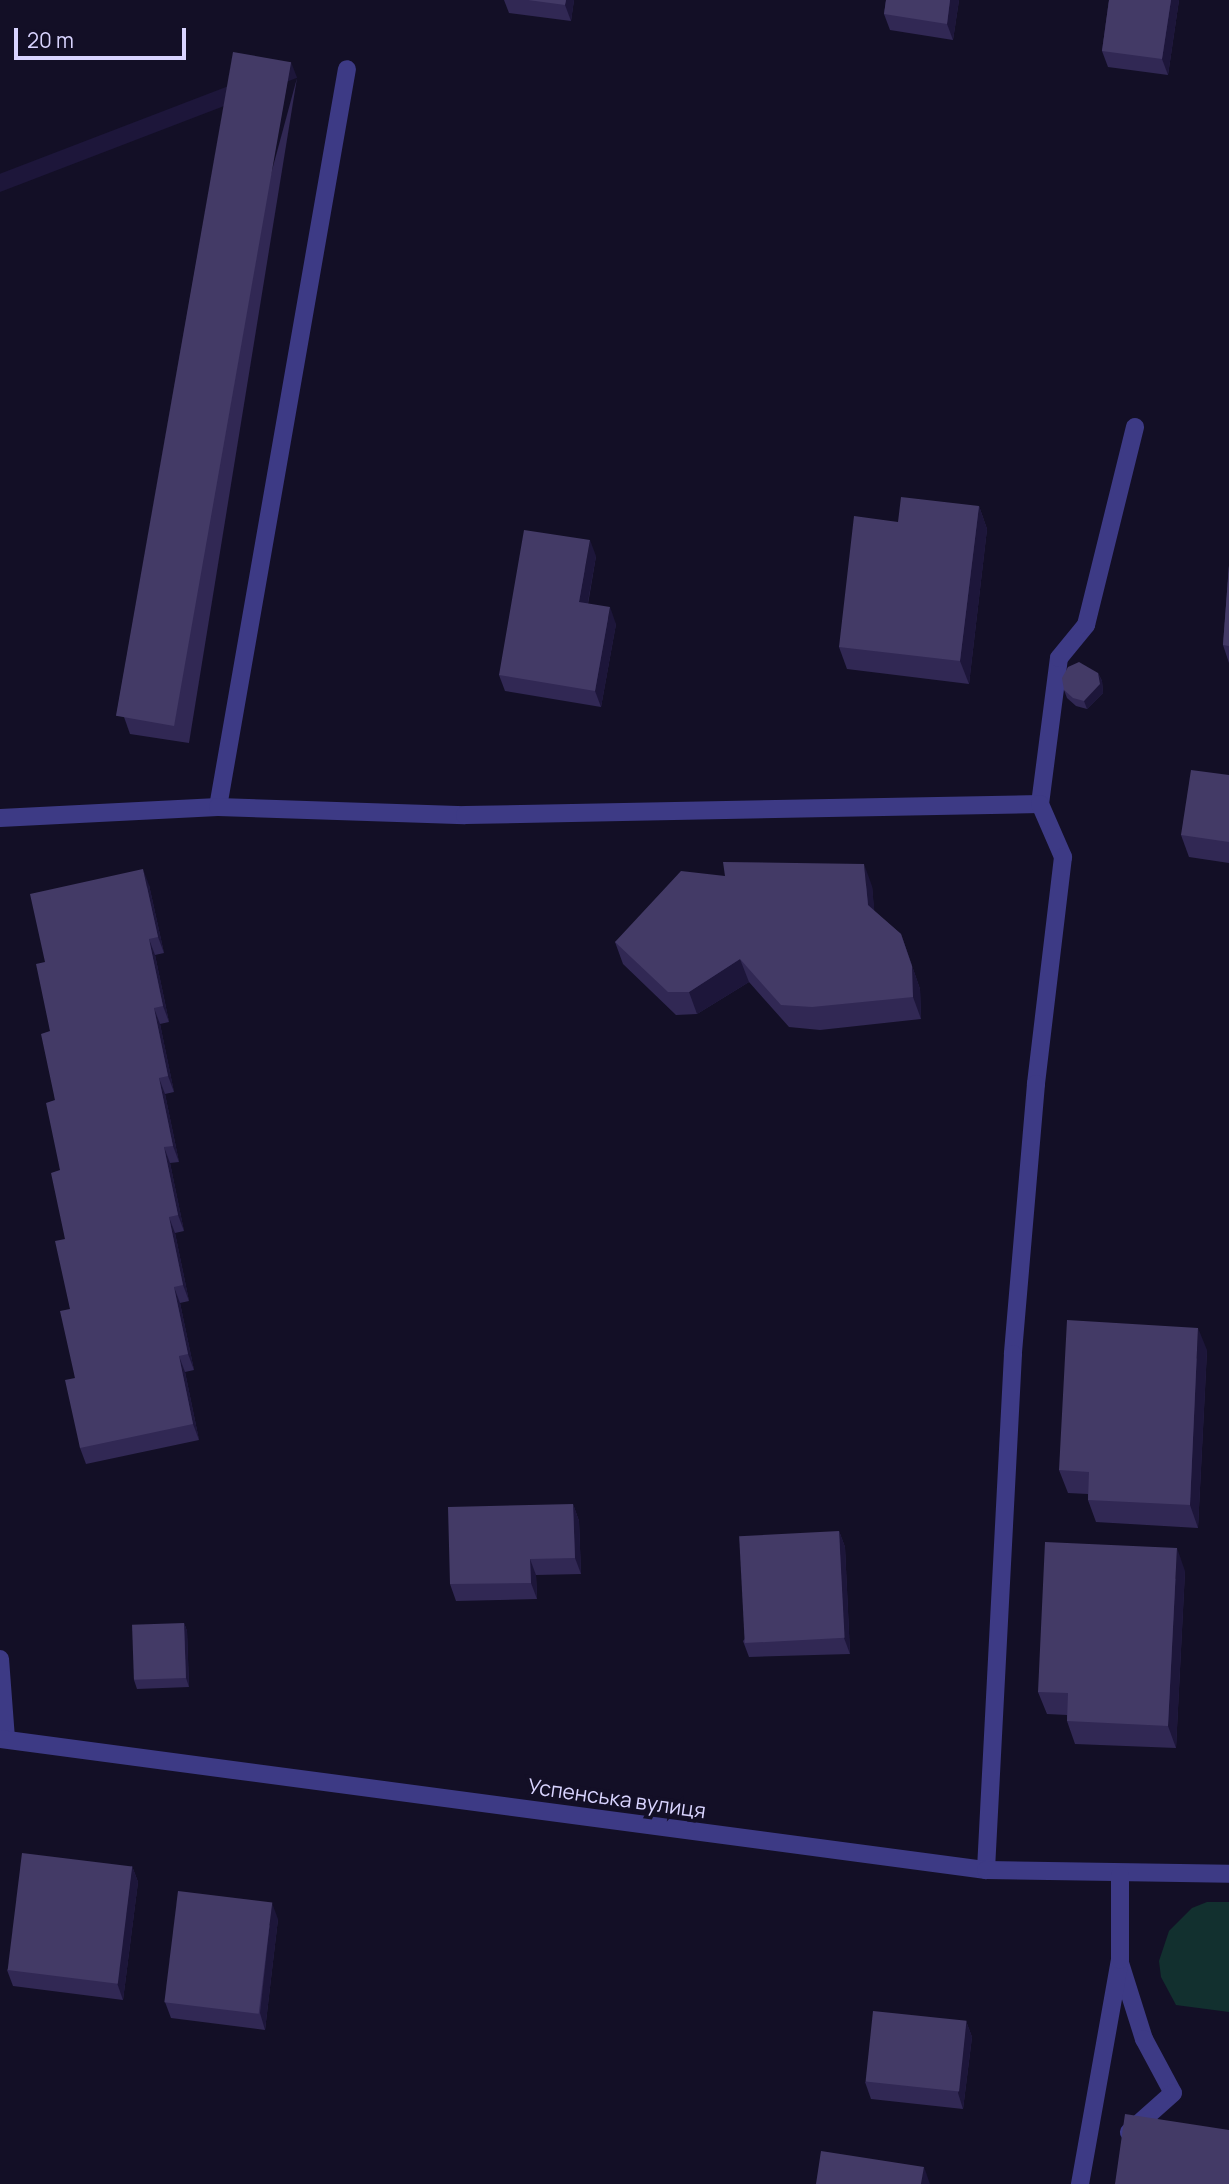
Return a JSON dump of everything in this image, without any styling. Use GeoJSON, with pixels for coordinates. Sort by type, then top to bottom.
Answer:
{"type":"FeatureCollection","features":[{"type":"Feature","properties":{"kind":"street"},"geometry":{"type":"LineString","coordinates":[[218,807],[347,69]]}},
{"type":"Feature","properties":{"kind":"street"},"geometry":{"type":"LineString","coordinates":[[986,1870],[1013,1354],[1036,1084],[1063,857],[1041,804],[1059,659],[1086,625],[1135,427]]}},
{"type":"Feature","properties":{"kind":"street"},"geometry":{"type":"LineString","coordinates":[[0,818],[218,807],[465,815],[1041,804]]}},
{"type":"Feature","properties":{"kind":"street"},"geometry":{"type":"LineString","coordinates":[[0,1659],[3,1739]]}},
{"type":"Feature","properties":{"kind":"street","name":"Успенська вулиця"},"geometry":{"type":"LineString","coordinates":[[3,1739],[986,1870],[1121,1875],[1229,1874]]}},
{"type":"Feature","properties":{"kind":"street"},"geometry":{"type":"LineString","coordinates":[[1080,2184],[1119,1960],[1121,1875]]}},
{"type":"Feature","properties":{"kind":"street"},"geometry":{"type":"LineString","coordinates":[[1119,1960],[1144,2039],[1172,2093],[1129,2132],[1127,2145]]}},
{"type":"Feature","properties":{"kind":"green space"},"geometry":{"type":"Polygon","coordinates":[[[1207,1902],[1229,1902],[1229,2012],[1176,2005],[1161,1977],[1159,1961],[1169,1931],[1192,1908],[1207,1902]]]}},
{"type":"Feature","properties":{"kind":"building"},"geometry":{"type":"Polygon","coordinates":[[[528,0],[566,0],[565,5],[528,0]]]}},
{"type":"Feature","properties":{"kind":"building"},"geometry":{"type":"Polygon","coordinates":[[[886,0],[950,0],[947,24],[884,14],[886,0]]]}},
{"type":"Feature","properties":{"kind":"building"},"geometry":{"type":"Polygon","coordinates":[[[1109,0],[1171,0],[1162,59],[1102,51],[1109,0]]]}},
{"type":"Feature","properties":{"kind":"building"},"geometry":{"type":"Polygon","coordinates":[[[233,52],[291,62],[174,726],[116,716],[233,52]]]}},
{"type":"Feature","properties":{"kind":"building"},"geometry":{"type":"Polygon","coordinates":[[[901,497],[979,506],[960,661],[839,647],[854,516],[898,522],[901,497]]]}},
{"type":"Feature","properties":{"kind":"building"},"geometry":{"type":"Polygon","coordinates":[[[524,530],[590,540],[579,602],[610,607],[595,691],[499,675],[524,530]]]}},
{"type":"Feature","properties":{"kind":"building"},"geometry":{"type":"Polygon","coordinates":[[[1229,565],[1229,646],[1223,645],[1229,565]]]}},
{"type":"Feature","properties":{"kind":"building"},"geometry":{"type":"Polygon","coordinates":[[[1079,662],[1098,673],[1100,684],[1084,701],[1073,698],[1064,690],[1062,678],[1068,667],[1079,662]]]}},
{"type":"Feature","properties":{"kind":"building"},"geometry":{"type":"Polygon","coordinates":[[[1191,770],[1229,775],[1229,842],[1181,835],[1191,770]]]}},
{"type":"Feature","properties":{"kind":"building"},"geometry":{"type":"Polygon","coordinates":[[[723,862],[864,864],[868,905],[901,934],[912,966],[913,997],[812,1007],[781,1005],[740,959],[689,992],[668,992],[615,942],[681,871],[725,876],[723,862]]]}},
{"type":"Feature","properties":{"kind":"building"},"geometry":{"type":"Polygon","coordinates":[[[143,869],[158,937],[149,939],[163,1006],[154,1008],[168,1076],[159,1078],[173,1146],[164,1147],[178,1215],[169,1217],[183,1285],[174,1287],[188,1354],[179,1356],[193,1424],[80,1448],[65,1380],[75,1378],[60,1311],[70,1309],[55,1241],[65,1239],[51,1173],[60,1170],[46,1103],[55,1100],[41,1034],[50,1031],[36,964],[45,962],[30,894],[143,869]]]}},
{"type":"Feature","properties":{"kind":"building"},"geometry":{"type":"Polygon","coordinates":[[[1067,1320],[1198,1328],[1190,1505],[1088,1500],[1089,1472],[1059,1470],[1067,1320]]]}},
{"type":"Feature","properties":{"kind":"building"},"geometry":{"type":"Polygon","coordinates":[[[573,1504],[575,1558],[530,1559],[531,1583],[450,1584],[448,1507],[573,1504]]]}},
{"type":"Feature","properties":{"kind":"building"},"geometry":{"type":"Polygon","coordinates":[[[839,1531],[845,1638],[745,1643],[739,1536],[839,1531]]]}},
{"type":"Feature","properties":{"kind":"building"},"geometry":{"type":"Polygon","coordinates":[[[1045,1542],[1177,1548],[1168,1726],[1067,1721],[1068,1693],[1038,1692],[1045,1542]]]}},
{"type":"Feature","properties":{"kind":"building"},"geometry":{"type":"Polygon","coordinates":[[[184,1623],[186,1678],[134,1680],[132,1625],[184,1623]]]}},
{"type":"Feature","properties":{"kind":"building"},"geometry":{"type":"Polygon","coordinates":[[[22,1853],[132,1867],[118,1984],[8,1970],[22,1853]]]}},
{"type":"Feature","properties":{"kind":"building"},"geometry":{"type":"Polygon","coordinates":[[[178,1891],[272,1903],[259,2014],[164,2002],[178,1891]]]}},
{"type":"Feature","properties":{"kind":"building"},"geometry":{"type":"Polygon","coordinates":[[[873,2011],[966,2021],[959,2091],[866,2082],[873,2011]]]}},
{"type":"Feature","properties":{"kind":"building"},"geometry":{"type":"Polygon","coordinates":[[[1125,2114],[1229,2130],[1229,2184],[1115,2184],[1125,2114]]]}},
{"type":"Feature","properties":{"kind":"building"},"geometry":{"type":"Polygon","coordinates":[[[821,2151],[924,2167],[921,2184],[816,2184],[821,2151]]]}}]}
